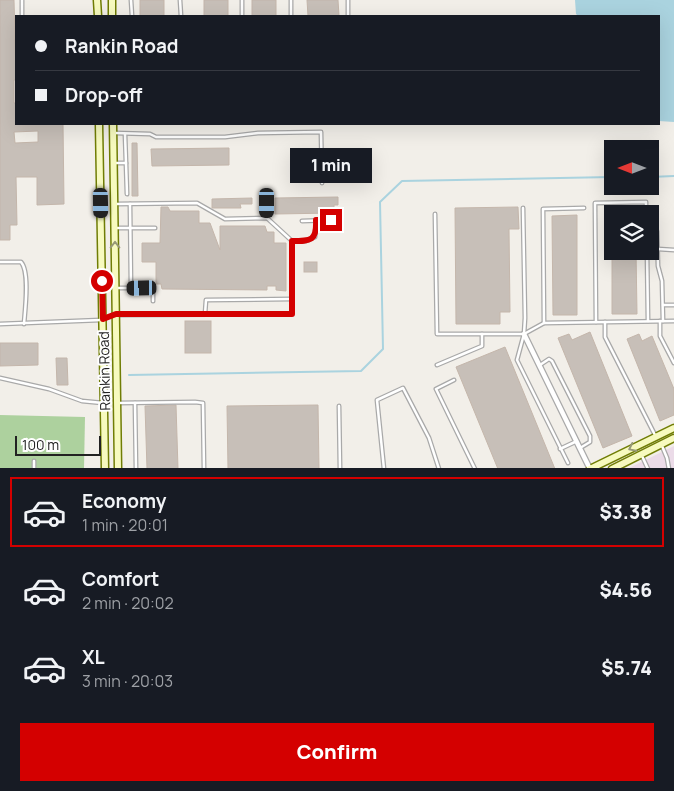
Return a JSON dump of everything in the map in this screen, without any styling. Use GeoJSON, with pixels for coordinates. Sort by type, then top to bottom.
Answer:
{"type":"FeatureCollection","features":[{"type":"Feature","properties":{"kind":"main road"},"geometry":{"type":"LineString","coordinates":[[98,0],[98,15]]}},
{"type":"Feature","properties":{"kind":"main road"},"geometry":{"type":"LineString","coordinates":[[112,0],[112,15]]}},
{"type":"Feature","properties":{"kind":"main road","name":"Rankin Road"},"geometry":{"type":"LineString","coordinates":[[100,125],[105,468]]}},
{"type":"Feature","properties":{"kind":"main road","name":"Rankin Road"},"geometry":{"type":"LineString","coordinates":[[113,125],[118,468]]}},
{"type":"Feature","properties":{"kind":"main road"},"geometry":{"type":"LineString","coordinates":[[100,133],[114,133]]}},
{"type":"Feature","properties":{"kind":"main road"},"geometry":{"type":"LineString","coordinates":[[101,203],[115,204]]}},
{"type":"Feature","properties":{"kind":"main road"},"geometry":{"type":"LineString","coordinates":[[103,319],[116,314]]}},
{"type":"Feature","properties":{"kind":"main road"},"geometry":{"type":"LineString","coordinates":[[104,403],[118,402]]}},
{"type":"Feature","properties":{"kind":"main road"},"geometry":{"type":"LineString","coordinates":[[590,468],[674,428]]}},
{"type":"Feature","properties":{"kind":"main road"},"geometry":{"type":"LineString","coordinates":[[612,468],[674,438]]}},
{"type":"Feature","properties":{"kind":"street"},"geometry":{"type":"LineString","coordinates":[[524,334],[590,468]]}},
{"type":"Feature","properties":{"kind":"street"},"geometry":{"type":"LineString","coordinates":[[656,436],[661,445]]}},
{"type":"Feature","properties":{"kind":"lane"},"geometry":{"type":"LineString","coordinates":[[22,0],[22,15]]}},
{"type":"Feature","properties":{"kind":"lane"},"geometry":{"type":"LineString","coordinates":[[131,0],[132,15]]}},
{"type":"Feature","properties":{"kind":"lane"},"geometry":{"type":"LineString","coordinates":[[180,0],[181,15]]}},
{"type":"Feature","properties":{"kind":"lane"},"geometry":{"type":"LineString","coordinates":[[242,0],[242,15]]}},
{"type":"Feature","properties":{"kind":"lane"},"geometry":{"type":"LineString","coordinates":[[291,0],[291,15]]}},
{"type":"Feature","properties":{"kind":"lane"},"geometry":{"type":"LineString","coordinates":[[348,0],[348,15]]}},
{"type":"Feature","properties":{"kind":"lane"},"geometry":{"type":"LineString","coordinates":[[114,133],[150,134],[156,137],[225,137],[258,133],[321,132],[322,183]]}},
{"type":"Feature","properties":{"kind":"lane"},"geometry":{"type":"LineString","coordinates":[[125,134],[127,194]]}},
{"type":"Feature","properties":{"kind":"lane"},"geometry":{"type":"LineString","coordinates":[[114,163],[126,163]]}},
{"type":"Feature","properties":{"kind":"lane"},"geometry":{"type":"LineString","coordinates":[[596,322],[595,203],[646,202],[646,205]]}},
{"type":"Feature","properties":{"kind":"lane"},"geometry":{"type":"LineString","coordinates":[[115,204],[197,203],[224,219],[267,218],[292,241],[306,241],[315,237],[316,220]]}},
{"type":"Feature","properties":{"kind":"lane"},"geometry":{"type":"LineString","coordinates":[[267,203],[267,218]]}},
{"type":"Feature","properties":{"kind":"lane"},"geometry":{"type":"LineString","coordinates":[[130,204],[131,288]]}},
{"type":"Feature","properties":{"kind":"lane"},"geometry":{"type":"LineString","coordinates":[[523,208],[524,334],[517,360],[568,463]]}},
{"type":"Feature","properties":{"kind":"lane"},"geometry":{"type":"LineString","coordinates":[[544,323],[544,209],[584,208]]}},
{"type":"Feature","properties":{"kind":"lane"},"geometry":{"type":"LineString","coordinates":[[435,214],[437,334],[524,334],[544,323],[674,320]]}},
{"type":"Feature","properties":{"kind":"lane"},"geometry":{"type":"LineString","coordinates":[[302,221],[331,220]]}},
{"type":"Feature","properties":{"kind":"lane"},"geometry":{"type":"LineString","coordinates":[[115,228],[155,228]]}},
{"type":"Feature","properties":{"kind":"lane"},"geometry":{"type":"LineString","coordinates":[[116,314],[292,314],[292,241]]}},
{"type":"Feature","properties":{"kind":"lane"},"geometry":{"type":"LineString","coordinates":[[659,249],[674,250]]}},
{"type":"Feature","properties":{"kind":"lane"},"geometry":{"type":"LineString","coordinates":[[647,260],[648,321]]}},
{"type":"Feature","properties":{"kind":"lane"},"geometry":{"type":"LineString","coordinates":[[658,260],[662,281],[663,305],[660,336],[674,363]]}},
{"type":"Feature","properties":{"kind":"lane"},"geometry":{"type":"LineString","coordinates":[[0,262],[20,262],[24,266],[26,295],[24,324]]}},
{"type":"Feature","properties":{"kind":"lane"},"geometry":{"type":"LineString","coordinates":[[116,288],[153,288],[153,301]]}},
{"type":"Feature","properties":{"kind":"lane"},"geometry":{"type":"LineString","coordinates":[[205,314],[206,300],[292,299]]}},
{"type":"Feature","properties":{"kind":"lane"},"geometry":{"type":"LineString","coordinates":[[663,305],[674,305]]}},
{"type":"Feature","properties":{"kind":"lane"},"geometry":{"type":"LineString","coordinates":[[0,324],[103,319]]}},
{"type":"Feature","properties":{"kind":"lane"},"geometry":{"type":"LineString","coordinates":[[605,322],[605,337],[656,436]]}},
{"type":"Feature","properties":{"kind":"lane"},"geometry":{"type":"LineString","coordinates":[[437,365],[482,346],[482,334]]}},
{"type":"Feature","properties":{"kind":"lane"},"geometry":{"type":"LineString","coordinates":[[539,365],[549,359],[552,361],[590,436],[590,442],[580,448]]}},
{"type":"Feature","properties":{"kind":"lane"},"geometry":{"type":"LineString","coordinates":[[0,378],[49,389],[82,401],[104,403]]}},
{"type":"Feature","properties":{"kind":"lane"},"geometry":{"type":"LineString","coordinates":[[454,380],[436,389],[476,468]]}},
{"type":"Feature","properties":{"kind":"lane"},"geometry":{"type":"LineString","coordinates":[[384,468],[377,400],[403,388],[429,438],[440,468]]}},
{"type":"Feature","properties":{"kind":"lane"},"geometry":{"type":"LineString","coordinates":[[118,402],[203,403],[204,468]]}},
{"type":"Feature","properties":{"kind":"lane"},"geometry":{"type":"LineString","coordinates":[[135,402],[136,468]]}},
{"type":"Feature","properties":{"kind":"lane"},"geometry":{"type":"LineString","coordinates":[[339,406],[340,468]]}},
{"type":"Feature","properties":{"kind":"lane"},"geometry":{"type":"LineString","coordinates":[[560,449],[576,441]]}},
{"type":"Feature","properties":{"kind":"lane"},"geometry":{"type":"LineString","coordinates":[[661,445],[669,468]]}},
{"type":"Feature","properties":{"kind":"lane"},"geometry":{"type":"LineString","coordinates":[[641,454],[648,468]]}},
{"type":"Feature","properties":{"kind":"lane"},"geometry":{"type":"LineString","coordinates":[[34,461],[34,468]]}},
{"type":"Feature","properties":{"kind":"shaded area"},"geometry":{"type":"Polygon","coordinates":[[[674,446],[674,468],[629,468],[674,446]]]}},
{"type":"Feature","properties":{"kind":"green space"},"geometry":{"type":"Polygon","coordinates":[[[0,415],[85,417],[84,468],[0,468],[0,415]]]}},
{"type":"Feature","properties":{"kind":"water"},"geometry":{"type":"Polygon","coordinates":[[[575,0],[674,0],[674,122],[660,121],[660,15],[576,14],[575,0]]]}},
{"type":"Feature","properties":{"kind":"building"},"geometry":{"type":"Polygon","coordinates":[[[0,0],[14,0],[15,125],[63,125],[64,204],[37,205],[37,177],[16,177],[17,225],[10,225],[10,240],[0,240],[0,0]],[[38,131],[14,132],[15,143],[38,142],[38,131]]]}},
{"type":"Feature","properties":{"kind":"building"},"geometry":{"type":"Polygon","coordinates":[[[140,0],[164,0],[164,15],[140,15],[140,0]]]}},
{"type":"Feature","properties":{"kind":"building"},"geometry":{"type":"Polygon","coordinates":[[[204,0],[228,0],[228,15],[204,15],[204,0]]]}},
{"type":"Feature","properties":{"kind":"building"},"geometry":{"type":"Polygon","coordinates":[[[252,0],[276,0],[276,15],[252,15],[252,0]]]}},
{"type":"Feature","properties":{"kind":"building"},"geometry":{"type":"Polygon","coordinates":[[[307,0],[338,0],[339,15],[308,15],[307,0]]]}},
{"type":"Feature","properties":{"kind":"building"},"geometry":{"type":"Polygon","coordinates":[[[132,143],[137,143],[138,196],[132,196],[132,143]]]}},
{"type":"Feature","properties":{"kind":"building"},"geometry":{"type":"Polygon","coordinates":[[[229,148],[229,165],[152,166],[151,149],[229,148]]]}},
{"type":"Feature","properties":{"kind":"building"},"geometry":{"type":"Polygon","coordinates":[[[338,197],[338,205],[334,205],[334,213],[275,214],[275,198],[338,197]]]}},
{"type":"Feature","properties":{"kind":"building"},"geometry":{"type":"Polygon","coordinates":[[[252,198],[252,204],[240,204],[241,208],[212,208],[212,199],[252,198]]]}},
{"type":"Feature","properties":{"kind":"building"},"geometry":{"type":"Polygon","coordinates":[[[161,207],[168,207],[170,211],[199,211],[199,223],[210,223],[220,250],[220,226],[265,226],[267,232],[274,232],[274,243],[286,243],[286,291],[276,290],[276,286],[267,286],[267,290],[162,289],[161,284],[156,284],[156,262],[142,262],[142,243],[160,243],[161,207]]]}},
{"type":"Feature","properties":{"kind":"building"},"geometry":{"type":"Polygon","coordinates":[[[518,207],[519,229],[509,229],[510,312],[500,312],[500,324],[456,324],[455,208],[518,207]]]}},
{"type":"Feature","properties":{"kind":"building"},"geometry":{"type":"Polygon","coordinates":[[[577,215],[577,315],[553,315],[552,216],[577,215]]]}},
{"type":"Feature","properties":{"kind":"building"},"geometry":{"type":"Polygon","coordinates":[[[612,260],[636,260],[637,314],[612,314],[612,260]]]}},
{"type":"Feature","properties":{"kind":"building"},"geometry":{"type":"Polygon","coordinates":[[[304,262],[317,262],[317,272],[304,272],[304,262]]]}},
{"type":"Feature","properties":{"kind":"building"},"geometry":{"type":"Polygon","coordinates":[[[185,321],[211,321],[211,353],[185,353],[185,321]]]}},
{"type":"Feature","properties":{"kind":"building"},"geometry":{"type":"Polygon","coordinates":[[[590,332],[632,436],[603,448],[558,338],[569,334],[572,340],[590,332]]]}},
{"type":"Feature","properties":{"kind":"building"},"geometry":{"type":"Polygon","coordinates":[[[639,334],[642,341],[652,336],[674,389],[674,415],[660,421],[627,339],[639,334]]]}},
{"type":"Feature","properties":{"kind":"building"},"geometry":{"type":"Polygon","coordinates":[[[0,343],[38,343],[38,365],[0,366],[0,343]]]}},
{"type":"Feature","properties":{"kind":"building"},"geometry":{"type":"Polygon","coordinates":[[[505,347],[555,468],[498,468],[456,367],[505,347]]]}},
{"type":"Feature","properties":{"kind":"building"},"geometry":{"type":"Polygon","coordinates":[[[56,358],[67,358],[68,385],[57,385],[56,358]]]}},
{"type":"Feature","properties":{"kind":"building"},"geometry":{"type":"Polygon","coordinates":[[[176,405],[178,468],[147,468],[145,406],[176,405]]]}},
{"type":"Feature","properties":{"kind":"building"},"geometry":{"type":"Polygon","coordinates":[[[318,405],[319,468],[228,468],[227,406],[318,405]]]}},
{"type":"Feature","properties":{"kind":"waterway"},"geometry":{"type":"LineString","coordinates":[[659,177],[674,176]]}},
{"type":"Feature","properties":{"kind":"waterway"},"geometry":{"type":"LineString","coordinates":[[129,375],[361,371],[383,349],[380,202],[402,181],[604,177]]}},
{"type":"Feature","properties":{"kind":"route"},"geometry":{"type":"LineString","coordinates":[[102,281],[103,319],[116,314],[292,314],[292,241],[311,240],[315,237],[316,220],[331,220]]}}]}
